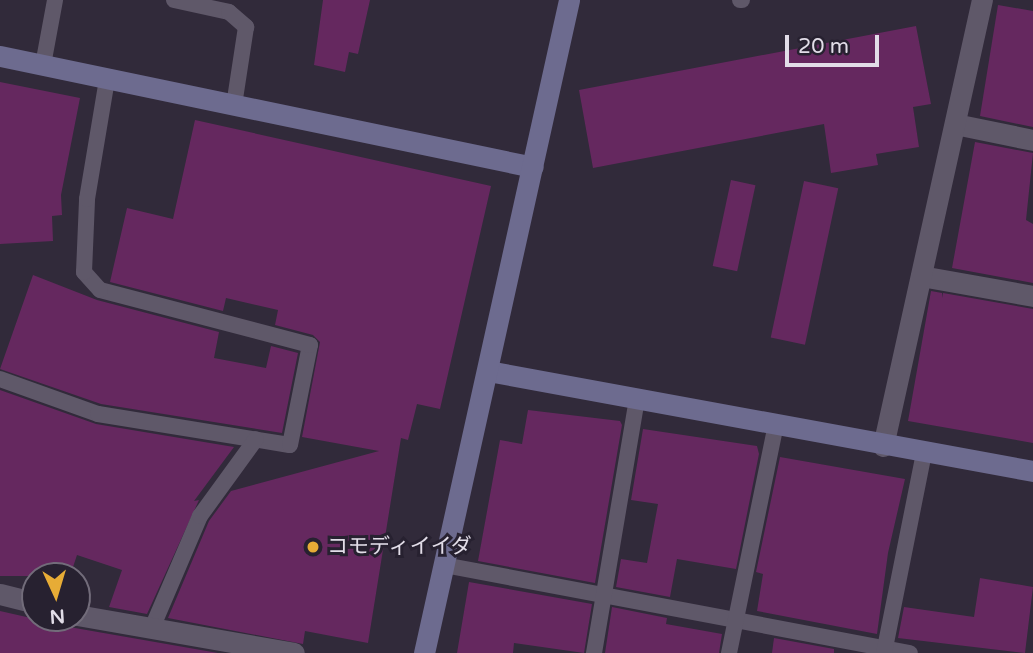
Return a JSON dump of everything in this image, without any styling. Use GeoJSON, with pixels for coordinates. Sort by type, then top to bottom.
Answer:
{"type":"FeatureCollection","features":[{"type":"Feature","properties":{"kind":"street"},"geometry":{"type":"LineString","coordinates":[[424,653],[569,0]]}},
{"type":"Feature","properties":{"kind":"street"},"geometry":{"type":"LineString","coordinates":[[883,446],[982,0]]}},
{"type":"Feature","properties":{"kind":"street"},"geometry":{"type":"LineString","coordinates":[[0,56],[533,167]]}},
{"type":"Feature","properties":{"kind":"street"},"geometry":{"type":"LineString","coordinates":[[955,124],[1033,140]]}},
{"type":"Feature","properties":{"kind":"street"},"geometry":{"type":"LineString","coordinates":[[921,276],[1033,296]]}},
{"type":"Feature","properties":{"kind":"street"},"geometry":{"type":"LineString","coordinates":[[488,371],[883,446],[1033,471]]}},
{"type":"Feature","properties":{"kind":"street"},"geometry":{"type":"LineString","coordinates":[[0,594],[21,599]]}},
{"type":"Feature","properties":{"kind":"street"},"geometry":{"type":"LineString","coordinates":[[91,617],[294,653]]}},
{"type":"Feature","properties":{"kind":"lane"},"geometry":{"type":"LineString","coordinates":[[43,65],[55,0]]}},
{"type":"Feature","properties":{"kind":"lane"},"geometry":{"type":"LineString","coordinates":[[174,0],[229,12],[246,27],[234,105]]}},
{"type":"Feature","properties":{"kind":"lane"},"geometry":{"type":"LineString","coordinates":[[0,379],[98,414],[290,445],[310,345],[100,290],[85,272],[87,199],[107,79]]}},
{"type":"Feature","properties":{"kind":"lane"},"geometry":{"type":"LineString","coordinates":[[594,653],[637,399]]}},
{"type":"Feature","properties":{"kind":"lane"},"geometry":{"type":"LineString","coordinates":[[729,653],[776,425]]}},
{"type":"Feature","properties":{"kind":"lane"},"geometry":{"type":"LineString","coordinates":[[152,628],[200,516],[256,439]]}},
{"type":"Feature","properties":{"kind":"lane"},"geometry":{"type":"LineString","coordinates":[[884,651],[924,453]]}},
{"type":"Feature","properties":{"kind":"lane"},"geometry":{"type":"LineString","coordinates":[[444,565],[884,651],[910,653]]}},
{"type":"Feature","properties":{"kind":"building"},"geometry":{"type":"Polygon","coordinates":[[[323,0],[370,0],[358,54],[349,52],[345,72],[314,65],[323,0]]]}},
{"type":"Feature","properties":{"kind":"building"},"geometry":{"type":"Polygon","coordinates":[[[998,5],[1033,11],[1033,127],[980,116],[998,5]]]}},
{"type":"Feature","properties":{"kind":"building"},"geometry":{"type":"Polygon","coordinates":[[[916,26],[931,104],[913,107],[919,147],[876,154],[878,165],[831,173],[824,124],[593,168],[579,90],[916,26]]]}},
{"type":"Feature","properties":{"kind":"building"},"geometry":{"type":"Polygon","coordinates":[[[0,82],[80,98],[61,195],[62,215],[52,216],[53,241],[0,244],[0,82]]]}},
{"type":"Feature","properties":{"kind":"building"},"geometry":{"type":"Polygon","coordinates":[[[195,120],[491,186],[440,409],[417,404],[408,440],[401,438],[368,643],[305,631],[303,644],[168,618],[209,521],[231,491],[379,451],[302,437],[320,342],[313,335],[275,325],[278,310],[226,298],[223,311],[110,282],[127,208],[173,219],[195,120]]]}},
{"type":"Feature","properties":{"kind":"building"},"geometry":{"type":"Polygon","coordinates":[[[975,142],[1033,153],[1026,220],[1033,224],[1033,283],[952,268],[975,142]]]}},
{"type":"Feature","properties":{"kind":"building"},"geometry":{"type":"Polygon","coordinates":[[[731,180],[755,185],[737,271],[713,266],[731,180]]]}},
{"type":"Feature","properties":{"kind":"building"},"geometry":{"type":"Polygon","coordinates":[[[804,181],[838,188],[805,345],[771,338],[804,181]]]}},
{"type":"Feature","properties":{"kind":"building"},"geometry":{"type":"Polygon","coordinates":[[[33,275],[97,300],[219,332],[214,358],[266,368],[271,346],[298,353],[282,433],[101,404],[0,369],[33,275]]]}},
{"type":"Feature","properties":{"kind":"building"},"geometry":{"type":"Polygon","coordinates":[[[931,291],[942,293],[942,298],[943,293],[1033,309],[1033,443],[908,421],[931,291]]]}},
{"type":"Feature","properties":{"kind":"building"},"geometry":{"type":"Polygon","coordinates":[[[0,390],[96,424],[234,447],[194,501],[199,500],[147,614],[109,607],[122,570],[77,555],[75,562],[21,562],[21,576],[0,576],[0,390]]]}},
{"type":"Feature","properties":{"kind":"building"},"geometry":{"type":"Polygon","coordinates":[[[528,410],[620,421],[622,425],[595,583],[478,561],[500,440],[522,444],[528,410]]]}},
{"type":"Feature","properties":{"kind":"building"},"geometry":{"type":"Polygon","coordinates":[[[643,429],[757,446],[759,454],[736,569],[677,559],[670,597],[616,587],[621,559],[647,563],[658,504],[631,500],[643,429]]]}},
{"type":"Feature","properties":{"kind":"building"},"geometry":{"type":"Polygon","coordinates":[[[780,457],[905,479],[888,553],[877,634],[757,611],[763,574],[756,572],[780,457]]]}},
{"type":"Feature","properties":{"kind":"building"},"geometry":{"type":"Polygon","coordinates":[[[980,578],[1033,587],[1025,653],[898,638],[904,607],[974,617],[980,578]]]}},
{"type":"Feature","properties":{"kind":"building"},"geometry":{"type":"Polygon","coordinates":[[[469,582],[592,604],[584,653],[514,643],[513,653],[457,653],[469,582]]]}},
{"type":"Feature","properties":{"kind":"building"},"geometry":{"type":"Polygon","coordinates":[[[612,607],[667,618],[666,624],[722,634],[719,653],[605,653],[612,607]]]}},
{"type":"Feature","properties":{"kind":"building"},"geometry":{"type":"Polygon","coordinates":[[[0,611],[21,616],[21,632],[91,631],[218,653],[0,653],[0,611]]]}},
{"type":"Feature","properties":{"kind":"building"},"geometry":{"type":"Polygon","coordinates":[[[774,638],[834,649],[834,653],[772,653],[774,638]]]}},
{"type":"Feature","properties":{"kind":"place","name":"コモディイイダ"},"geometry":{"type":"Point","coordinates":[313,547]}}]}
